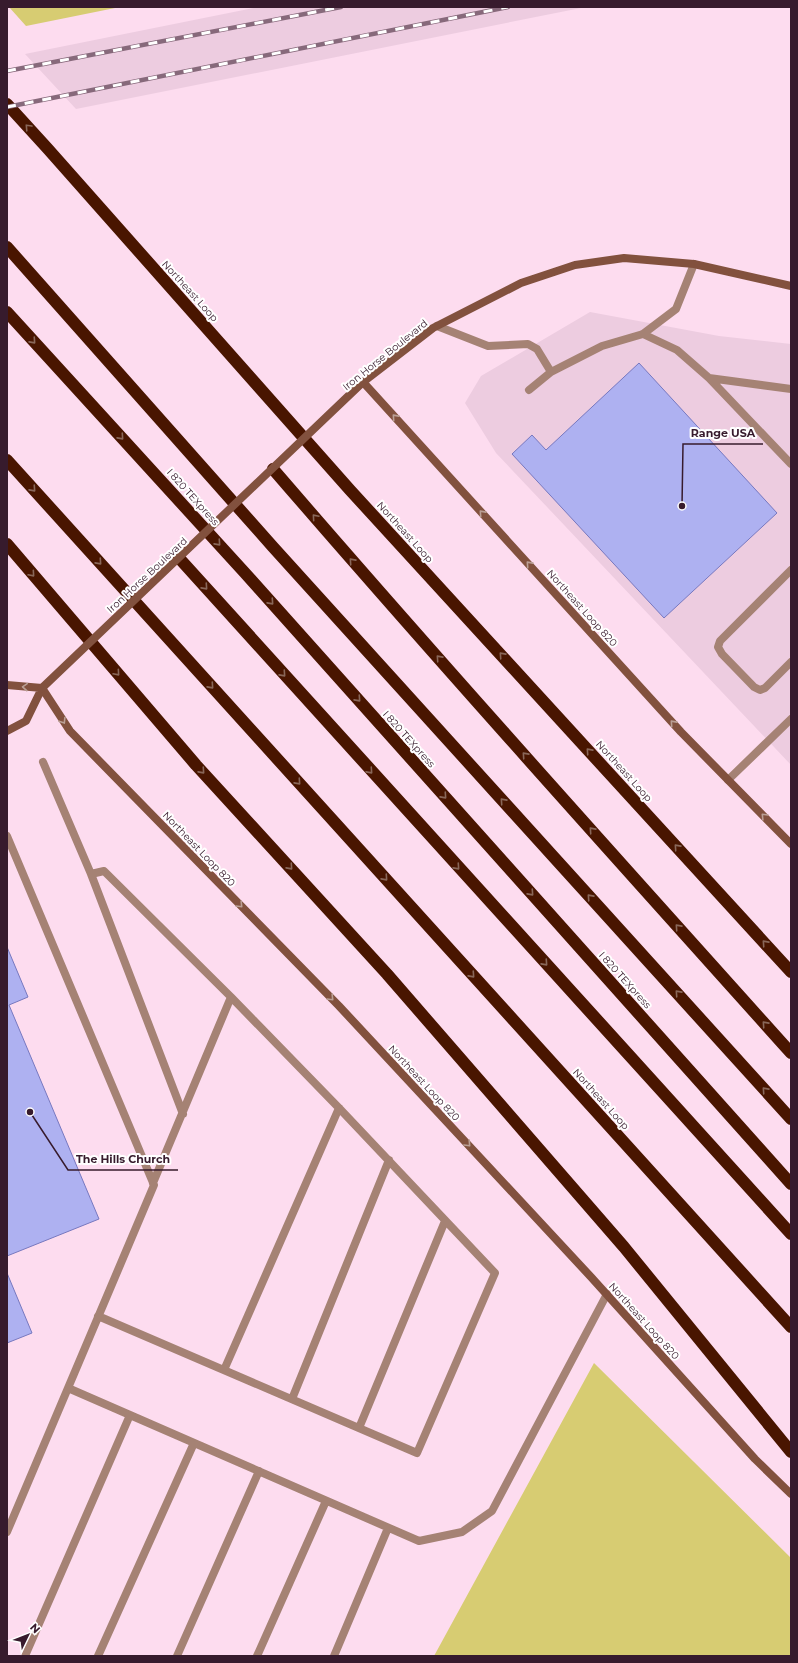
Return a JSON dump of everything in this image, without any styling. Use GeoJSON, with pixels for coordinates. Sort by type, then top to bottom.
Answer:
{"type":"FeatureCollection","features":[{"type":"Feature","properties":{"kind":"highway","name":"Northeast Loop"},"geometry":{"type":"LineString","coordinates":[[7,104],[356,496],[791,972]]}},
{"type":"Feature","properties":{"kind":"highway"},"geometry":{"type":"LineString","coordinates":[[7,247],[273,547],[791,1119]]}},
{"type":"Feature","properties":{"kind":"highway","name":"I 820 TEXpress"},"geometry":{"type":"LineString","coordinates":[[7,312],[245,573],[791,1184]]}},
{"type":"Feature","properties":{"kind":"highway","name":"Northeast Loop"},"geometry":{"type":"LineString","coordinates":[[7,460],[791,1326]]}},
{"type":"Feature","properties":{"kind":"highway"},"geometry":{"type":"LineString","coordinates":[[273,469],[340,547],[791,1053]]}},
{"type":"Feature","properties":{"kind":"highway"},"geometry":{"type":"LineString","coordinates":[[7,544],[196,765],[387,974],[619,1241],[791,1452]]}},
{"type":"Feature","properties":{"kind":"highway"},"geometry":{"type":"LineString","coordinates":[[178,558],[256,646],[791,1234]]}},
{"type":"Feature","properties":{"kind":"main road","name":"Iron Horse Boulevard"},"geometry":{"type":"LineString","coordinates":[[42,688],[363,382],[433,328],[521,283],[575,265],[624,258],[694,264],[791,286]]}},
{"type":"Feature","properties":{"kind":"main road","name":"Northeast Loop 820"},"geometry":{"type":"LineString","coordinates":[[363,382],[681,732],[791,844]]}},
{"type":"Feature","properties":{"kind":"main road"},"geometry":{"type":"LineString","coordinates":[[7,685],[42,688],[26,721],[7,731]]}},
{"type":"Feature","properties":{"kind":"main road","name":"Northeast Loop 820"},"geometry":{"type":"LineString","coordinates":[[42,688],[70,731],[339,1006],[607,1294],[755,1459],[791,1494]]}},
{"type":"Feature","properties":{"kind":"lane"},"geometry":{"type":"LineString","coordinates":[[529,390],[552,372],[602,346],[643,334],[676,309],[694,264]]}},
{"type":"Feature","properties":{"kind":"lane"},"geometry":{"type":"LineString","coordinates":[[437,326],[488,346],[528,344],[537,349],[552,372]]}},
{"type":"Feature","properties":{"kind":"lane"},"geometry":{"type":"LineString","coordinates":[[643,334],[677,350],[709,378],[791,464]]}},
{"type":"Feature","properties":{"kind":"lane"},"geometry":{"type":"LineString","coordinates":[[709,378],[791,389]]}},
{"type":"Feature","properties":{"kind":"lane"},"geometry":{"type":"LineString","coordinates":[[791,570],[720,641],[718,647],[722,654],[754,687],[760,690],[765,688],[791,662]]}},
{"type":"Feature","properties":{"kind":"lane"},"geometry":{"type":"LineString","coordinates":[[728,780],[791,719]]}},
{"type":"Feature","properties":{"kind":"lane"},"geometry":{"type":"LineString","coordinates":[[43,762],[91,874],[183,1114]]}},
{"type":"Feature","properties":{"kind":"lane"},"geometry":{"type":"LineString","coordinates":[[7,836],[153,1183]]}},
{"type":"Feature","properties":{"kind":"lane"},"geometry":{"type":"LineString","coordinates":[[91,874],[104,871],[339,1108],[495,1273],[417,1453],[98,1316]]}},
{"type":"Feature","properties":{"kind":"lane"},"geometry":{"type":"LineString","coordinates":[[7,1532],[154,1185],[153,1183],[231,998]]}},
{"type":"Feature","properties":{"kind":"lane"},"geometry":{"type":"LineString","coordinates":[[224,1370],[339,1108]]}},
{"type":"Feature","properties":{"kind":"lane"},"geometry":{"type":"LineString","coordinates":[[292,1400],[389,1160]]}},
{"type":"Feature","properties":{"kind":"lane"},"geometry":{"type":"LineString","coordinates":[[359,1428],[446,1221]]}},
{"type":"Feature","properties":{"kind":"lane"},"geometry":{"type":"LineString","coordinates":[[68,1388],[419,1541],[462,1532],[492,1511],[607,1294]]}},
{"type":"Feature","properties":{"kind":"lane"},"geometry":{"type":"LineString","coordinates":[[25,1656],[130,1415]]}},
{"type":"Feature","properties":{"kind":"lane"},"geometry":{"type":"LineString","coordinates":[[98,1656],[194,1443]]}},
{"type":"Feature","properties":{"kind":"lane"},"geometry":{"type":"LineString","coordinates":[[177,1656],[259,1471]]}},
{"type":"Feature","properties":{"kind":"lane"},"geometry":{"type":"LineString","coordinates":[[257,1656],[326,1501]]}},
{"type":"Feature","properties":{"kind":"lane"},"geometry":{"type":"LineString","coordinates":[[334,1656],[388,1528]]}},
{"type":"Feature","properties":{"kind":"shaded area"},"geometry":{"type":"Polygon","coordinates":[[[9,7],[120,7],[26,26],[9,7]]]}},
{"type":"Feature","properties":{"kind":"shaded area"},"geometry":{"type":"Polygon","coordinates":[[[258,7],[586,7],[76,109],[25,54],[258,7]]]}},
{"type":"Feature","properties":{"kind":"shaded area"},"geometry":{"type":"Polygon","coordinates":[[[590,312],[719,336],[791,344],[791,765],[496,453],[465,403],[481,376],[590,312]]]}},
{"type":"Feature","properties":{"kind":"shaded area"},"geometry":{"type":"Polygon","coordinates":[[[594,1363],[791,1558],[791,1656],[434,1656],[594,1363]]]}},
{"type":"Feature","properties":{"kind":"building"},"geometry":{"type":"Polygon","coordinates":[[[639,363],[777,513],[664,618],[512,454],[532,435],[546,450],[639,363]]]}},
{"type":"Feature","properties":{"kind":"building"},"geometry":{"type":"Polygon","coordinates":[[[7,947],[28,997],[9,1005],[99,1219],[7,1256],[7,947]]]}},
{"type":"Feature","properties":{"kind":"building"},"geometry":{"type":"Polygon","coordinates":[[[7,1273],[32,1333],[7,1343],[7,1273]]]}},
{"type":"Feature","properties":{"kind":"railway"},"geometry":{"type":"LineString","coordinates":[[7,71],[341,7]]}},
{"type":"Feature","properties":{"kind":"railway"},"geometry":{"type":"LineString","coordinates":[[7,107],[508,7]]}},
{"type":"Feature","properties":{"kind":"place","name":"Range USA"},"geometry":{"type":"Point","coordinates":[682,506]}},
{"type":"Feature","properties":{"kind":"place","name":"The Hills Church"},"geometry":{"type":"Point","coordinates":[30,1112]}}]}
